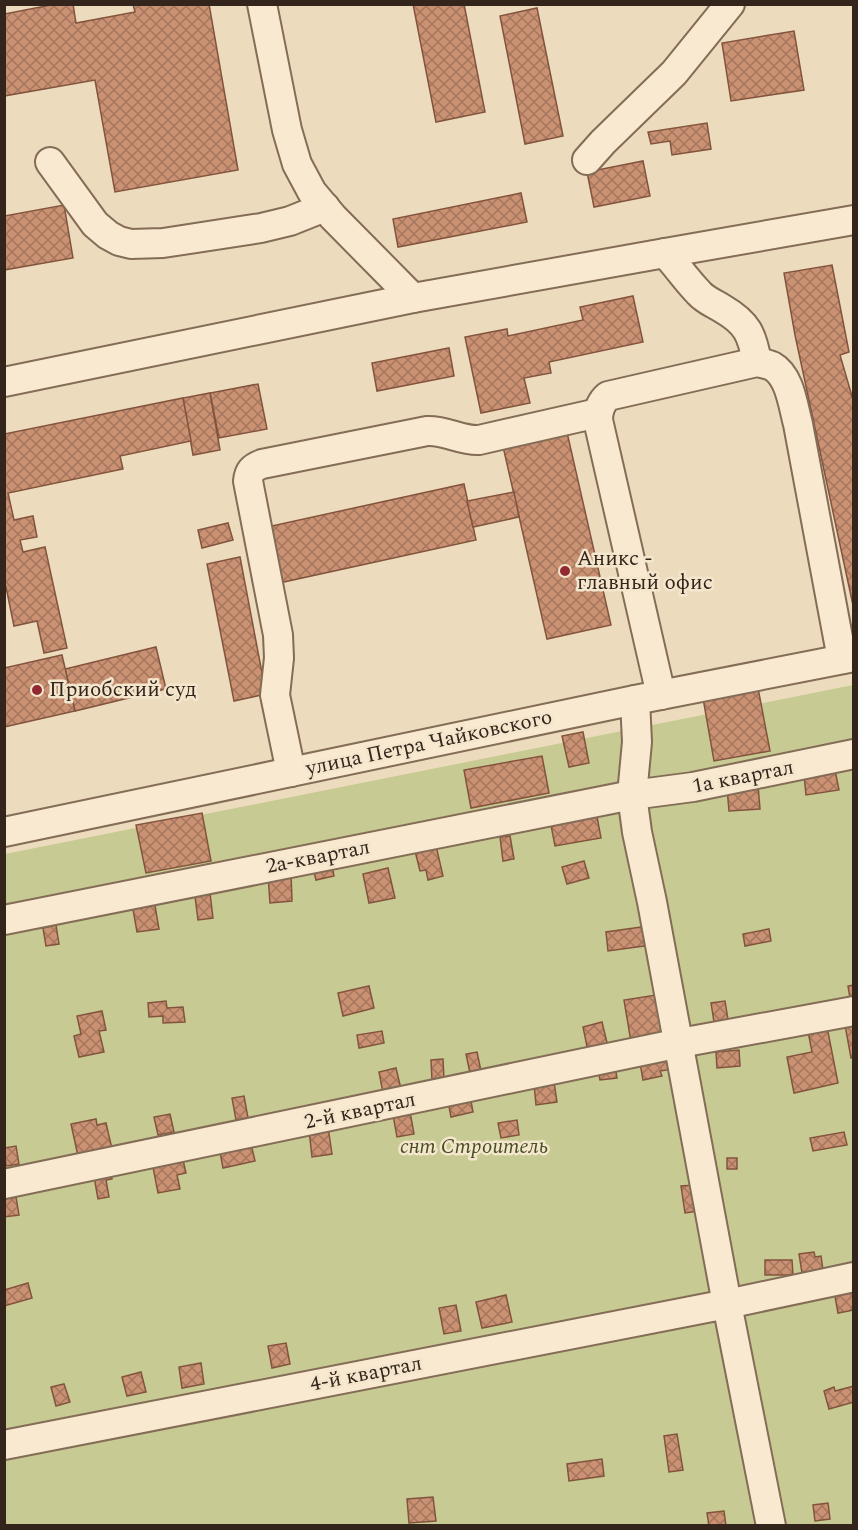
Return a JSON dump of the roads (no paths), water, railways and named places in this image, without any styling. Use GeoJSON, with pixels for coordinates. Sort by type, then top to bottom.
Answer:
{"type":"FeatureCollection","features":[{"type":"Feature","properties":{"kind":"street"},"geometry":{"type":"LineString","coordinates":[[262,4],[287,130],[297,164],[312,192],[333,217],[413,298]]}},
{"type":"Feature","properties":{"kind":"street"},"geometry":{"type":"LineString","coordinates":[[587,159],[674,73],[730,4]]}},
{"type":"Feature","properties":{"kind":"street"},"geometry":{"type":"LineString","coordinates":[[50,162],[95,224],[108,235],[131,244],[163,243],[261,228],[290,221],[325,207]]}},
{"type":"Feature","properties":{"kind":"street"},"geometry":{"type":"LineString","coordinates":[[4,382],[413,298],[854,220]]}},
{"type":"Feature","properties":{"kind":"street"},"geometry":{"type":"LineString","coordinates":[[665,253],[700,295],[736,317],[745,326],[754,343],[757,362]]}},
{"type":"Feature","properties":{"kind":"street"},"geometry":{"type":"LineString","coordinates":[[771,1526],[727,1304],[680,1043],[637,832],[632,795],[638,742],[648,697],[598,413],[604,400],[609,396],[757,362],[773,367],[780,373],[786,383],[798,424],[848,658]]}},
{"type":"Feature","properties":{"kind":"street"},"geometry":{"type":"LineString","coordinates":[[291,772],[275,695],[279,658],[278,635],[248,481],[248,473],[252,467],[428,431],[436,431],[470,441],[598,413]]}},
{"type":"Feature","properties":{"kind":"street","name":"улица Петра Чайковского"},"geometry":{"type":"LineString","coordinates":[[4,832],[648,697],[848,658]]}},
{"type":"Feature","properties":{"kind":"street","name":"1а квартал"},"geometry":{"type":"LineString","coordinates":[[632,795],[693,787],[854,754]]}},
{"type":"Feature","properties":{"kind":"street","name":"2а-квартал"},"geometry":{"type":"LineString","coordinates":[[4,920],[632,795]]}},
{"type":"Feature","properties":{"kind":"street","name":"2-й квартал"},"geometry":{"type":"LineString","coordinates":[[4,1184],[680,1043],[854,1011]]}},
{"type":"Feature","properties":{"kind":"street","name":"4-й квартал"},"geometry":{"type":"LineString","coordinates":[[4,1445],[727,1304],[854,1277]]}},
{"type":"Feature","properties":{"kind":"place","name":"Аникс - главный офис"},"geometry":{"type":"Point","coordinates":[565,571]}},
{"type":"Feature","properties":{"kind":"place","name":"Приобский суд"},"geometry":{"type":"Point","coordinates":[37,690]}},
{"type":"Feature","properties":{"kind":"park label","name":"снт Строитель"},"geometry":{"type":"Point","coordinates":[474,1147]}}]}
